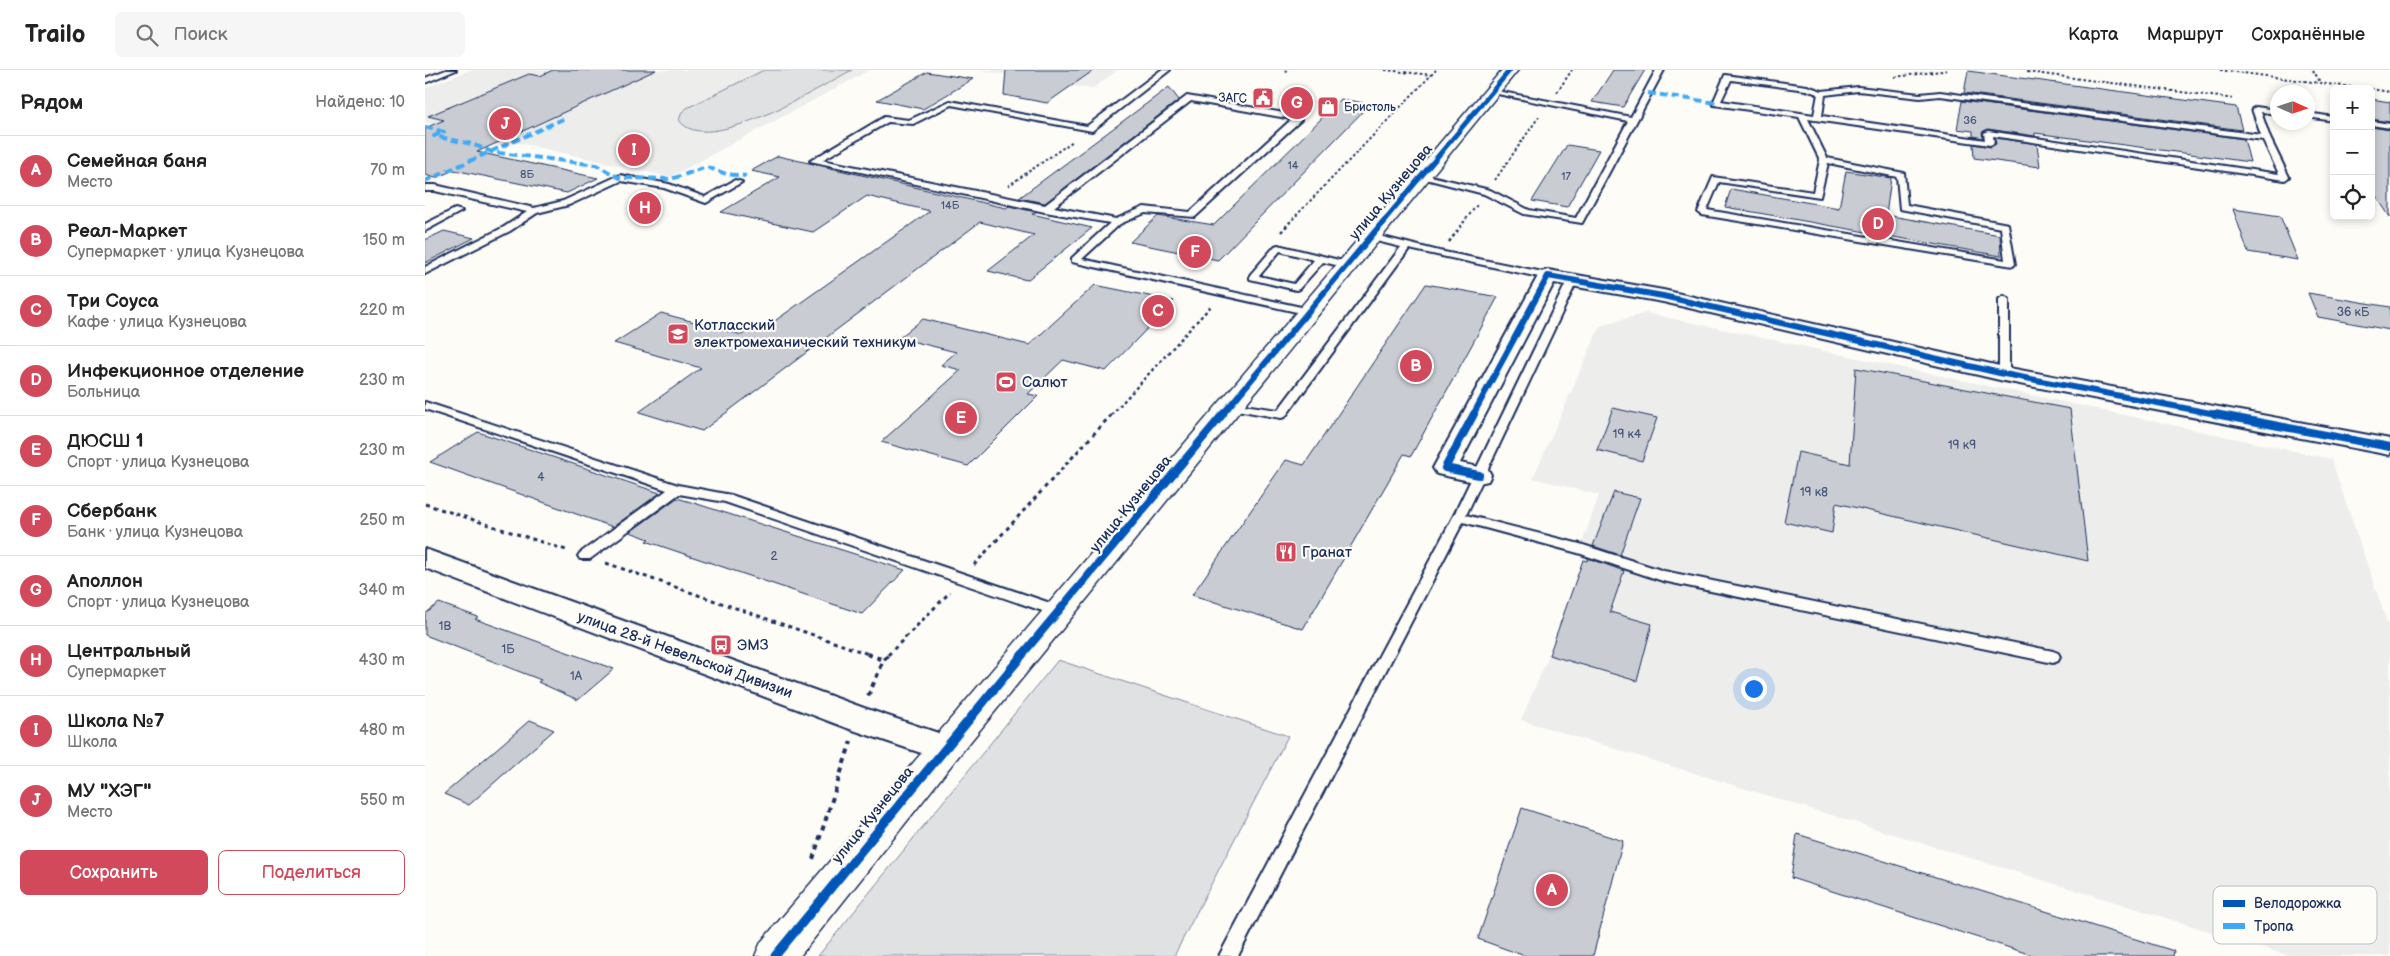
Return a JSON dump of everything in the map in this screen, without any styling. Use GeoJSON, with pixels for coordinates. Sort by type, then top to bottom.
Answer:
{"type":"FeatureCollection","features":[{"type":"Feature","properties":{"kind":"street","name":"улица Кузнецова"},"geometry":{"type":"LineString","coordinates":[[775,956],[945,748],[1510,70]]}},
{"type":"Feature","properties":{"kind":"street"},"geometry":{"type":"LineString","coordinates":[[1479,475],[1445,468],[1548,276],[1663,296],[2004,374],[2390,447]]}},
{"type":"Feature","properties":{"kind":"street","name":"улица 28-й Невельской Дивизии"},"geometry":{"type":"LineString","coordinates":[[425,558],[858,719],[945,748]]}},
{"type":"Feature","properties":{"kind":"lane"},"geometry":{"type":"LineString","coordinates":[[425,80],[452,70]]}},
{"type":"Feature","properties":{"kind":"lane"},"geometry":{"type":"LineString","coordinates":[[1117,222],[814,161],[887,119],[910,122],[950,103],[1089,129],[1166,70]]}},
{"type":"Feature","properties":{"kind":"lane"},"geometry":{"type":"LineString","coordinates":[[1422,177],[1487,192],[1527,212],[1579,221],[1660,70]]}},
{"type":"Feature","properties":{"kind":"lane"},"geometry":{"type":"LineString","coordinates":[[2266,138],[1941,94],[1920,96],[1858,89],[1822,94],[1807,88],[1728,77],[1717,103],[1990,143],[1987,133],[2285,177],[2266,138],[2256,109],[2270,111]]}},
{"type":"Feature","properties":{"kind":"lane"},"geometry":{"type":"LineString","coordinates":[[1492,92],[1633,120]]}},
{"type":"Feature","properties":{"kind":"lane"},"geometry":{"type":"LineString","coordinates":[[1818,117],[1822,94]]}},
{"type":"Feature","properties":{"kind":"lane"},"geometry":{"type":"LineString","coordinates":[[1045,208],[1190,98],[1298,118],[1192,215],[1143,210],[1117,222],[1075,260],[1310,312]]}},
{"type":"Feature","properties":{"kind":"lane"},"geometry":{"type":"LineString","coordinates":[[1801,115],[1824,160],[1817,195],[1717,179],[1702,212],[2010,264],[2005,226],[1903,207],[1901,175],[1824,160]]}},
{"type":"Feature","properties":{"kind":"lane"},"geometry":{"type":"LineString","coordinates":[[2315,116],[2330,118]]}},
{"type":"Feature","properties":{"kind":"lane"},"geometry":{"type":"LineString","coordinates":[[2375,124],[2390,126]]}},
{"type":"Feature","properties":{"kind":"lane"},"geometry":{"type":"LineString","coordinates":[[425,271],[507,230],[534,212],[566,203],[620,178],[666,186],[706,200],[738,182]]}},
{"type":"Feature","properties":{"kind":"lane"},"geometry":{"type":"LineString","coordinates":[[425,188],[435,188],[534,212]]}},
{"type":"Feature","properties":{"kind":"lane"},"geometry":{"type":"LineString","coordinates":[[425,228],[458,211]]}},
{"type":"Feature","properties":{"kind":"lane"},"geometry":{"type":"LineString","coordinates":[[1371,237],[1439,254],[1548,276]]}},
{"type":"Feature","properties":{"kind":"lane"},"geometry":{"type":"LineString","coordinates":[[1230,406],[1281,414],[1407,246]]}},
{"type":"Feature","properties":{"kind":"lane"},"geometry":{"type":"LineString","coordinates":[[1321,258],[1296,287],[1253,277],[1278,248],[1321,258],[1348,265]]}},
{"type":"Feature","properties":{"kind":"lane"},"geometry":{"type":"LineString","coordinates":[[1228,956],[1459,516],[1572,281]]}},
{"type":"Feature","properties":{"kind":"lane"},"geometry":{"type":"LineString","coordinates":[[2004,374],[2005,299]]}},
{"type":"Feature","properties":{"kind":"lane"},"geometry":{"type":"LineString","coordinates":[[425,405],[677,489],[727,498],[1060,612]]}},
{"type":"Feature","properties":{"kind":"lane"},"geometry":{"type":"LineString","coordinates":[[585,556],[677,489]]}},
{"type":"Feature","properties":{"kind":"lane"},"geometry":{"type":"LineString","coordinates":[[1459,516],[1580,549],[1663,576],[2053,657]]}},
{"type":"Feature","properties":{"kind":"path"},"geometry":{"type":"LineString","coordinates":[[1385,70],[1431,75]]}},
{"type":"Feature","properties":{"kind":"path"},"geometry":{"type":"LineString","coordinates":[[1278,235],[1436,70]]}},
{"type":"Feature","properties":{"kind":"path"},"geometry":{"type":"LineString","coordinates":[[1439,254],[1487,192],[1572,70]]}},
{"type":"Feature","properties":{"kind":"path"},"geometry":{"type":"LineString","coordinates":[[2220,70],[2336,85]]}},
{"type":"Feature","properties":{"kind":"path"},"geometry":{"type":"LineString","coordinates":[[2313,70],[2321,83]]}},
{"type":"Feature","properties":{"kind":"path"},"geometry":{"type":"LineString","coordinates":[[2027,72],[2235,99]]}},
{"type":"Feature","properties":{"kind":"path"},"geometry":{"type":"LineString","coordinates":[[2375,90],[2390,92]]}},
{"type":"Feature","properties":{"kind":"path"},"geometry":{"type":"LineString","coordinates":[[991,197],[1089,129]]}},
{"type":"Feature","properties":{"kind":"path"},"geometry":{"type":"LineString","coordinates":[[811,868],[858,719],[884,660],[962,579],[1223,292]]}},
{"type":"Feature","properties":{"kind":"path"},"geometry":{"type":"LineString","coordinates":[[425,504],[585,556],[884,660]]}},
{"type":"Feature","properties":{"kind":"shaded area"},"geometry":{"type":"Polygon","coordinates":[[[470,70],[870,70],[670,177],[425,122],[425,88],[470,70]]]}},
{"type":"Feature","properties":{"kind":"shaded area"},"geometry":{"type":"Polygon","coordinates":[[[764,70],[852,70],[791,103],[738,125],[713,131],[693,130],[679,120],[682,112],[687,108],[764,70]]]}},
{"type":"Feature","properties":{"kind":"shaded area"},"geometry":{"type":"Polygon","coordinates":[[[978,70],[1118,70],[1092,89],[978,70]]]}},
{"type":"Feature","properties":{"kind":"shaded area"},"geometry":{"type":"Polygon","coordinates":[[[1646,313],[2331,459],[2390,631],[2390,956],[2290,956],[2251,944],[2377,944],[2377,886],[2213,886],[2213,932],[1521,720],[1549,655],[1583,560],[1580,549],[1599,495],[1533,478],[1600,326],[1646,313]]]}},
{"type":"Feature","properties":{"kind":"shaded area"},"geometry":{"type":"Polygon","coordinates":[[[1058,660],[1288,736],[1174,956],[818,956],[1058,660]]]}},
{"type":"Feature","properties":{"kind":"building"},"geometry":{"type":"Polygon","coordinates":[[[553,70],[656,70],[477,152],[598,178],[567,193],[454,170],[436,178],[425,175],[425,128],[444,120],[428,116],[529,74],[540,76],[553,70]]]}},
{"type":"Feature","properties":{"kind":"building"},"geometry":{"type":"Polygon","coordinates":[[[1006,70],[1094,70],[1047,103],[1004,95],[1006,70]]]}},
{"type":"Feature","properties":{"kind":"building"},"geometry":{"type":"Polygon","coordinates":[[[1613,70],[1645,70],[1623,107],[1592,102],[1613,70]]]}},
{"type":"Feature","properties":{"kind":"building"},"geometry":{"type":"Polygon","coordinates":[[[1968,71],[2236,107],[2242,130],[1964,93],[1968,71]]]}},
{"type":"Feature","properties":{"kind":"building"},"geometry":{"type":"Polygon","coordinates":[[[927,72],[973,79],[923,109],[877,100],[927,72]]]}},
{"type":"Feature","properties":{"kind":"building"},"geometry":{"type":"Polygon","coordinates":[[[1169,87],[1179,100],[1045,203],[1019,198],[1169,87]]]}},
{"type":"Feature","properties":{"kind":"building"},"geometry":{"type":"Polygon","coordinates":[[[1341,99],[1370,104],[1218,260],[1130,242],[1158,216],[1214,225],[1341,99]]]}},
{"type":"Feature","properties":{"kind":"building"},"geometry":{"type":"Polygon","coordinates":[[[2375,100],[2390,102],[2390,122],[2375,120],[2375,100]]]}},
{"type":"Feature","properties":{"kind":"building"},"geometry":{"type":"Polygon","coordinates":[[[1962,101],[2244,139],[2250,162],[2035,133],[2035,136],[1988,129],[1982,132],[1983,138],[1973,136],[1973,131],[1957,129],[1962,101]]]}},
{"type":"Feature","properties":{"kind":"building"},"geometry":{"type":"Polygon","coordinates":[[[2375,128],[2390,130],[2390,217],[2375,194],[2375,128]]]}},
{"type":"Feature","properties":{"kind":"building"},"geometry":{"type":"Polygon","coordinates":[[[1995,138],[2037,144],[2040,167],[1974,158],[1973,144],[1991,147],[1996,144],[1995,138]]]}},
{"type":"Feature","properties":{"kind":"building"},"geometry":{"type":"Polygon","coordinates":[[[1567,145],[1599,150],[1567,207],[1532,201],[1567,145]]]}},
{"type":"Feature","properties":{"kind":"building"},"geometry":{"type":"Polygon","coordinates":[[[778,156],[1006,208],[1009,206],[1036,212],[1032,214],[1092,228],[1027,280],[988,271],[1034,235],[980,222],[702,431],[639,412],[701,368],[614,343],[661,313],[742,335],[752,327],[762,330],[930,211],[867,196],[813,232],[721,212],[780,177],[751,171],[778,156]]]}},
{"type":"Feature","properties":{"kind":"building"},"geometry":{"type":"Polygon","coordinates":[[[1846,171],[1891,178],[1886,215],[2000,235],[2001,256],[1725,207],[1731,189],[1839,208],[1846,171]]]}},
{"type":"Feature","properties":{"kind":"building"},"geometry":{"type":"Polygon","coordinates":[[[2233,209],[2280,216],[2298,260],[2248,252],[2233,209]]]}},
{"type":"Feature","properties":{"kind":"building"},"geometry":{"type":"Polygon","coordinates":[[[444,231],[474,238],[425,263],[425,240],[444,231]]]}},
{"type":"Feature","properties":{"kind":"building"},"geometry":{"type":"Polygon","coordinates":[[[1426,284],[1498,297],[1411,456],[1404,454],[1303,629],[1192,595],[1286,460],[1304,465],[1426,284]]]}},
{"type":"Feature","properties":{"kind":"building"},"geometry":{"type":"Polygon","coordinates":[[[1095,285],[1174,301],[1106,371],[1063,360],[1028,394],[1038,396],[968,466],[881,442],[961,370],[941,365],[956,352],[899,338],[923,319],[1029,345],[1095,285]]]}},
{"type":"Feature","properties":{"kind":"building"},"geometry":{"type":"Polygon","coordinates":[[[2308,293],[2390,307],[2390,330],[2318,317],[2308,293]]]}},
{"type":"Feature","properties":{"kind":"building"},"geometry":{"type":"Polygon","coordinates":[[[1856,368],[2070,409],[2088,561],[1836,503],[1832,533],[1784,522],[1798,452],[1850,464],[1856,368]]]}},
{"type":"Feature","properties":{"kind":"building"},"geometry":{"type":"Polygon","coordinates":[[[1613,408],[1657,418],[1642,461],[1597,450],[1613,408]]]}},
{"type":"Feature","properties":{"kind":"building"},"geometry":{"type":"Polygon","coordinates":[[[478,432],[660,493],[613,527],[430,462],[478,432]]]}},
{"type":"Feature","properties":{"kind":"building"},"geometry":{"type":"Polygon","coordinates":[[[1614,492],[1640,498],[1620,555],[1593,546],[1614,492]]]}},
{"type":"Feature","properties":{"kind":"building"},"geometry":{"type":"Polygon","coordinates":[[[677,498],[905,570],[862,614],[646,541],[649,539],[630,532],[677,498]]]}},
{"type":"Feature","properties":{"kind":"building"},"geometry":{"type":"Polygon","coordinates":[[[1588,558],[1624,571],[1610,612],[1652,624],[1637,681],[1549,655],[1583,560],[1587,561],[1588,558]]]}},
{"type":"Feature","properties":{"kind":"building"},"geometry":{"type":"Polygon","coordinates":[[[439,603],[478,617],[475,619],[614,669],[578,700],[538,682],[541,680],[425,635],[425,614],[439,603]]]}},
{"type":"Feature","properties":{"kind":"building"},"geometry":{"type":"Polygon","coordinates":[[[530,720],[554,730],[469,805],[444,794],[530,720]]]}},
{"type":"Feature","properties":{"kind":"building"},"geometry":{"type":"Polygon","coordinates":[[[1522,808],[1623,841],[1593,956],[1525,956],[1478,939],[1522,808]]]}},
{"type":"Feature","properties":{"kind":"building"},"geometry":{"type":"Polygon","coordinates":[[[1797,834],[2174,951],[2173,956],[2035,956],[1791,878],[1797,834]]]}},
{"type":"Feature","properties":{"kind":"marked path"},"geometry":{"type":"LineString","coordinates":[[1648,93],[1717,103]]}},
{"type":"Feature","properties":{"kind":"marked path"},"geometry":{"type":"LineString","coordinates":[[425,181],[563,119]]}},
{"type":"Feature","properties":{"kind":"marked path"},"geometry":{"type":"LineString","coordinates":[[425,127],[444,132],[434,136],[472,144],[492,152],[596,165],[620,178],[671,179],[707,167],[726,174],[746,176]]}},
{"type":"Feature","properties":{"kind":"cycle path"},"geometry":{"type":"LineString","coordinates":[[775,956],[945,748],[1510,70]]}},
{"type":"Feature","properties":{"kind":"cycle path"},"geometry":{"type":"LineString","coordinates":[[1479,475],[1445,468],[1548,276],[1663,296],[2004,374],[2390,447]]}},
{"type":"Feature","properties":{"kind":"place","name":"ЗАГС"},"geometry":{"type":"Point","coordinates":[1263,98]}},
{"type":"Feature","properties":{"kind":"place","name":"Аполлон"},"geometry":{"type":"Point","coordinates":[1297,103]}},
{"type":"Feature","properties":{"kind":"place","name":"Бристоль"},"geometry":{"type":"Point","coordinates":[1328,107]}},
{"type":"Feature","properties":{"kind":"place","name":"МУ \"ХЭГ\""},"geometry":{"type":"Point","coordinates":[505,124]}},
{"type":"Feature","properties":{"kind":"place","name":"Школа №7"},"geometry":{"type":"Point","coordinates":[634,150]}},
{"type":"Feature","properties":{"kind":"place","name":"Центральный"},"geometry":{"type":"Point","coordinates":[645,208]}},
{"type":"Feature","properties":{"kind":"place","name":"Инфекционное отделение"},"geometry":{"type":"Point","coordinates":[1878,224]}},
{"type":"Feature","properties":{"kind":"place","name":"Сбербанк"},"geometry":{"type":"Point","coordinates":[1195,252]}},
{"type":"Feature","properties":{"kind":"place","name":"Три Соуса"},"geometry":{"type":"Point","coordinates":[1158,311]}},
{"type":"Feature","properties":{"kind":"place","name":"Котласский электромеханический техникум"},"geometry":{"type":"Point","coordinates":[678,334]}},
{"type":"Feature","properties":{"kind":"place","name":"Реал-Маркет"},"geometry":{"type":"Point","coordinates":[1416,366]}},
{"type":"Feature","properties":{"kind":"place","name":"Салют"},"geometry":{"type":"Point","coordinates":[1006,382]}},
{"type":"Feature","properties":{"kind":"place","name":"ДЮСШ 1"},"geometry":{"type":"Point","coordinates":[961,418]}},
{"type":"Feature","properties":{"kind":"place","name":"Гранат"},"geometry":{"type":"Point","coordinates":[1286,552]}},
{"type":"Feature","properties":{"kind":"place","name":"ЭМЗ"},"geometry":{"type":"Point","coordinates":[721,645]}},
{"type":"Feature","properties":{"kind":"place","name":"Семейная баня"},"geometry":{"type":"Point","coordinates":[1552,890]}}]}
